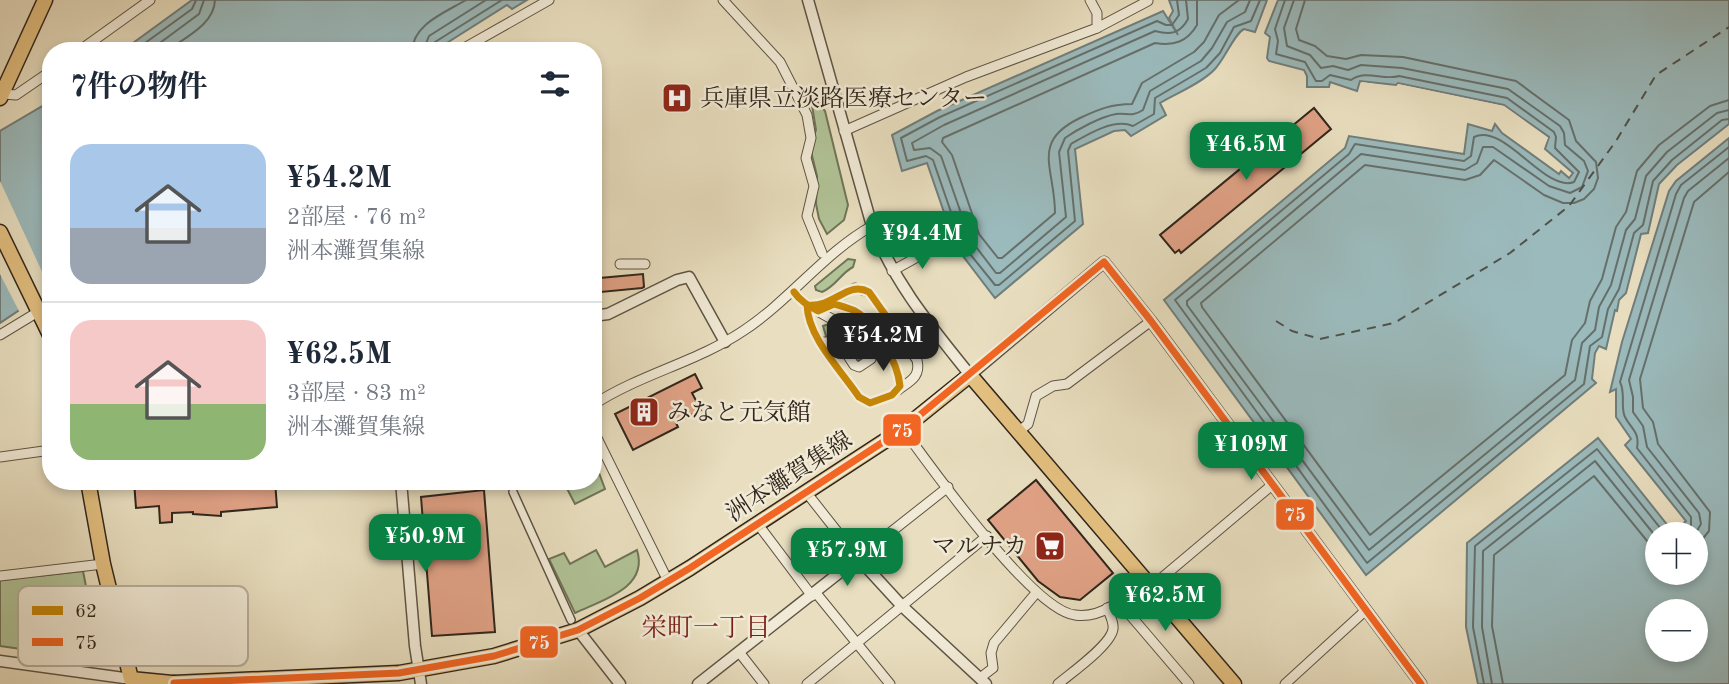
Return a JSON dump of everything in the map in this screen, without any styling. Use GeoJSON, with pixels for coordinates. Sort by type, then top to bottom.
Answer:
{"type":"FeatureCollection","features":[{"type":"Feature","properties":{"kind":"main road"},"geometry":{"type":"LineString","coordinates":[[2,96],[45,0]]}},
{"type":"Feature","properties":{"kind":"main road"},"geometry":{"type":"LineString","coordinates":[[0,232],[42,302]]}},
{"type":"Feature","properties":{"kind":"main road"},"geometry":{"type":"LineString","coordinates":[[970,375],[1234,684]]}},
{"type":"Feature","properties":{"kind":"main road","name":"洲本灘賀集線"},"geometry":{"type":"LineString","coordinates":[[174,683],[400,673],[420,677],[517,650],[668,581],[902,429],[970,375]]}},
{"type":"Feature","properties":{"kind":"main road"},"geometry":{"type":"LineString","coordinates":[[90,490],[108,586]]}},
{"type":"Feature","properties":{"kind":"main road"},"geometry":{"type":"LineString","coordinates":[[128,666],[131,679]]}},
{"type":"Feature","properties":{"kind":"main road","name":"洲本灘賀集線"},"geometry":{"type":"LineString","coordinates":[[355,684],[400,673]]}},
{"type":"Feature","properties":{"kind":"main road","name":"洲本灘賀集線"},"geometry":{"type":"LineString","coordinates":[[131,679],[189,684]]}},
{"type":"Feature","properties":{"kind":"street"},"geometry":{"type":"LineString","coordinates":[[92,42],[150,0]]}},
{"type":"Feature","properties":{"kind":"street"},"geometry":{"type":"LineString","coordinates":[[475,42],[549,0]]}},
{"type":"Feature","properties":{"kind":"street"},"geometry":{"type":"LineString","coordinates":[[723,0],[780,62],[807,115],[811,138],[806,158],[814,186],[807,216],[822,253]]}},
{"type":"Feature","properties":{"kind":"street"},"geometry":{"type":"LineString","coordinates":[[808,0],[872,226],[892,271],[908,298],[970,375],[1104,262],[1151,321],[1421,684]]}},
{"type":"Feature","properties":{"kind":"street"},"geometry":{"type":"LineString","coordinates":[[1090,0],[1097,13],[1097,28]]}},
{"type":"Feature","properties":{"kind":"street"},"geometry":{"type":"LineString","coordinates":[[845,131],[966,76],[1097,28],[1148,1]]}},
{"type":"Feature","properties":{"kind":"street"},"geometry":{"type":"LineString","coordinates":[[2,96],[16,95],[42,77]]}},
{"type":"Feature","properties":{"kind":"street"},"geometry":{"type":"LineString","coordinates":[[602,401],[743,332],[794,292],[857,235],[872,226]]}},
{"type":"Feature","properties":{"kind":"street"},"geometry":{"type":"LineString","coordinates":[[892,271],[939,245]]}},
{"type":"Feature","properties":{"kind":"street"},"geometry":{"type":"LineString","coordinates":[[620,264],[645,264]]}},
{"type":"Feature","properties":{"kind":"street"},"geometry":{"type":"LineString","coordinates":[[602,315],[689,277],[725,342]]}},
{"type":"Feature","properties":{"kind":"street"},"geometry":{"type":"LineString","coordinates":[[855,288],[869,292],[917,360],[919,369],[916,377],[878,402],[870,404],[859,397],[821,342],[808,318],[807,304],[821,306],[855,288]]}},
{"type":"Feature","properties":{"kind":"street"},"geometry":{"type":"LineString","coordinates":[[794,292],[830,320],[856,330],[871,352],[871,359],[859,367],[854,365],[839,342],[821,342]]}},
{"type":"Feature","properties":{"kind":"street"},"geometry":{"type":"LineString","coordinates":[[818,311],[834,304],[855,310],[868,321],[894,361],[899,373],[898,390]]}},
{"type":"Feature","properties":{"kind":"street"},"geometry":{"type":"LineString","coordinates":[[0,335],[42,309]]}},
{"type":"Feature","properties":{"kind":"street"},"geometry":{"type":"LineString","coordinates":[[1018,432],[1028,424],[1036,396],[1053,386],[1067,384],[1151,321]]}},
{"type":"Feature","properties":{"kind":"street"},"geometry":{"type":"LineString","coordinates":[[902,429],[1036,593],[1063,612],[1073,615],[1082,616],[1119,602],[1272,485]]}},
{"type":"Feature","properties":{"kind":"street"},"geometry":{"type":"LineString","coordinates":[[602,448],[668,581]]}},
{"type":"Feature","properties":{"kind":"street"},"geometry":{"type":"LineString","coordinates":[[0,457],[42,451]]}},
{"type":"Feature","properties":{"kind":"street"},"geometry":{"type":"LineString","coordinates":[[698,684],[948,487]]}},
{"type":"Feature","properties":{"kind":"street"},"geometry":{"type":"LineString","coordinates":[[402,490],[420,677]]}},
{"type":"Feature","properties":{"kind":"street"},"geometry":{"type":"LineString","coordinates":[[513,492],[575,625],[620,684]]}},
{"type":"Feature","properties":{"kind":"street"},"geometry":{"type":"LineString","coordinates":[[806,492],[858,558],[902,606],[983,681],[993,668],[991,653],[994,643],[1036,593]]}},
{"type":"Feature","properties":{"kind":"street"},"geometry":{"type":"LineString","coordinates":[[757,523],[890,684]]}},
{"type":"Feature","properties":{"kind":"street"},"geometry":{"type":"LineString","coordinates":[[807,684],[987,536]]}},
{"type":"Feature","properties":{"kind":"street"},"geometry":{"type":"LineString","coordinates":[[0,576],[103,564]]}},
{"type":"Feature","properties":{"kind":"street"},"geometry":{"type":"LineString","coordinates":[[1119,602],[1189,684]]}},
{"type":"Feature","properties":{"kind":"street"},"geometry":{"type":"LineString","coordinates":[[1058,684],[1107,642],[1113,631],[1107,608]]}},
{"type":"Feature","properties":{"kind":"street"},"geometry":{"type":"LineString","coordinates":[[1285,684],[1366,610]]}},
{"type":"Feature","properties":{"kind":"street"},"geometry":{"type":"LineString","coordinates":[[739,652],[764,684]]}},
{"type":"Feature","properties":{"kind":"street"},"geometry":{"type":"LineString","coordinates":[[0,661],[18,663]]}},
{"type":"Feature","properties":{"kind":"street"},"geometry":{"type":"LineString","coordinates":[[36,666],[131,679]]}},
{"type":"Feature","properties":{"kind":"green space"},"geometry":{"type":"Polygon","coordinates":[[[810,93],[825,111],[848,205],[844,220],[827,234],[819,219],[816,204],[817,176],[810,147],[816,130],[810,93]]]}},
{"type":"Feature","properties":{"kind":"green space"},"geometry":{"type":"Polygon","coordinates":[[[848,259],[855,260],[853,267],[827,289],[822,292],[816,290],[815,286],[848,259]]]}},
{"type":"Feature","properties":{"kind":"green space"},"geometry":{"type":"Polygon","coordinates":[[[829,324],[857,340],[866,357],[857,361],[841,337],[826,336],[823,326],[829,324]]]}},
{"type":"Feature","properties":{"kind":"green space"},"geometry":{"type":"Polygon","coordinates":[[[602,481],[605,489],[575,504],[568,490],[602,490],[602,481]]]}},
{"type":"Feature","properties":{"kind":"green space"},"geometry":{"type":"Polygon","coordinates":[[[596,550],[605,567],[637,550],[639,563],[636,574],[621,591],[575,613],[549,559],[564,553],[570,564],[596,550]]]}},
{"type":"Feature","properties":{"kind":"green space"},"geometry":{"type":"Polygon","coordinates":[[[83,571],[86,586],[18,586],[18,649],[0,646],[0,580],[83,571]]]}},
{"type":"Feature","properties":{"kind":"water"},"geometry":{"type":"Polygon","coordinates":[[[192,0],[527,0],[512,9],[507,5],[448,42],[134,42],[192,0]]]}},
{"type":"Feature","properties":{"kind":"water"},"geometry":{"type":"Polygon","coordinates":[[[1169,0],[1267,0],[1255,32],[1244,29],[1208,75],[1160,103],[1166,115],[1131,136],[1125,130],[1114,131],[1075,149],[1083,224],[995,298],[956,247],[927,163],[902,171],[892,135],[937,111],[1163,11],[1178,35],[1169,18],[1173,11],[1169,0]]]}},
{"type":"Feature","properties":{"kind":"water"},"geometry":{"type":"Polygon","coordinates":[[[1278,0],[1729,0],[1729,124],[1677,165],[1659,184],[1648,233],[1641,234],[1626,293],[1619,300],[1617,311],[1615,310],[1606,349],[1599,346],[1595,353],[1592,379],[1596,383],[1366,575],[1164,300],[1345,148],[1349,136],[1464,154],[1468,124],[1492,131],[1495,124],[1502,133],[1559,174],[1561,171],[1569,178],[1573,173],[1545,149],[1549,137],[1504,105],[1398,83],[1396,85],[1360,81],[1357,91],[1330,82],[1329,87],[1307,87],[1304,70],[1269,61],[1267,58],[1270,37],[1265,33],[1278,0]]]}},
{"type":"Feature","properties":{"kind":"water"},"geometry":{"type":"Polygon","coordinates":[[[42,106],[42,295],[0,323],[0,131],[42,106]]]}},
{"type":"Feature","properties":{"kind":"water"},"geometry":{"type":"Polygon","coordinates":[[[1729,138],[1729,684],[1478,684],[1466,627],[1467,543],[1598,438],[1665,522],[1645,522],[1645,585],[1708,585],[1708,522],[1685,522],[1625,445],[1631,439],[1616,417],[1616,389],[1610,392],[1622,342],[1669,191],[1676,181],[1729,138]]]}},
{"type":"Feature","properties":{"kind":"pier"},"geometry":{"type":"Polygon","coordinates":[[[1362,82],[1396,87],[1398,84],[1504,106],[1548,138],[1544,147],[1545,139],[1503,108],[1399,87],[1396,89],[1363,85],[1359,95],[1362,82]]]}},
{"type":"Feature","properties":{"kind":"pier"},"geometry":{"type":"Polygon","coordinates":[[[0,181],[42,272],[42,297],[20,313],[0,274],[0,181]]]}},
{"type":"Feature","properties":{"kind":"building"},"geometry":{"type":"Polygon","coordinates":[[[1314,108],[1331,129],[1181,253],[1179,250],[1175,253],[1160,235],[1314,108]]]}},
{"type":"Feature","properties":{"kind":"building"},"geometry":{"type":"Polygon","coordinates":[[[643,274],[644,287],[602,292],[602,278],[643,274]]]}},
{"type":"Feature","properties":{"kind":"building","name":"みなと元気館"},"geometry":{"type":"Polygon","coordinates":[[[695,374],[702,388],[692,393],[701,410],[676,423],[678,427],[633,450],[615,414],[695,374]]]}},
{"type":"Feature","properties":{"kind":"building","name":"マルナカ"},"geometry":{"type":"Polygon","coordinates":[[[1036,480],[1113,573],[1080,600],[1060,597],[1038,581],[988,520],[1036,480]]]}},
{"type":"Feature","properties":{"kind":"building"},"geometry":{"type":"Polygon","coordinates":[[[135,490],[276,490],[277,507],[221,512],[221,516],[193,512],[172,513],[172,522],[160,523],[159,506],[136,508],[135,490]]]}},
{"type":"Feature","properties":{"kind":"building"},"geometry":{"type":"Polygon","coordinates":[[[484,490],[495,632],[432,636],[421,497],[484,490]]]}},
{"type":"Feature","properties":{"kind":"ferry route"},"geometry":{"type":"LineString","coordinates":[[1276,321],[1292,331],[1320,339],[1394,323],[1510,253],[1569,206],[1616,141],[1656,75],[1729,27]]}},
{"type":"Feature","properties":{"kind":"transit line","name":"75"},"geometry":{"type":"LineString","coordinates":[[174,683],[399,673],[494,656],[578,630],[690,568],[903,429],[1104,262],[1151,321],[1421,684]]}},
{"type":"Feature","properties":{"kind":"transit line","name":"62"},"geometry":{"type":"LineString","coordinates":[[794,292],[802,301],[805,303],[808,305],[818,311],[834,304],[855,311],[871,325],[885,344],[900,386],[892,395],[870,403],[859,397],[819,341],[813,330],[807,305],[817,305],[825,303],[854,289],[869,292],[906,344]]}},
{"type":"Feature","properties":{"kind":"place","name":"兵庫県立淡路医療センター"},"geometry":{"type":"Point","coordinates":[677,98]}},
{"type":"Feature","properties":{"kind":"place","name":"みなと元気館"},"geometry":{"type":"Point","coordinates":[644,412]}},
{"type":"Feature","properties":{"kind":"place","name":"マルナカ"},"geometry":{"type":"Point","coordinates":[1050,546]}},
{"type":"Feature","properties":{"kind":"district","name":"栄町一丁目"},"geometry":{"type":"Point","coordinates":[706,627]}}]}
